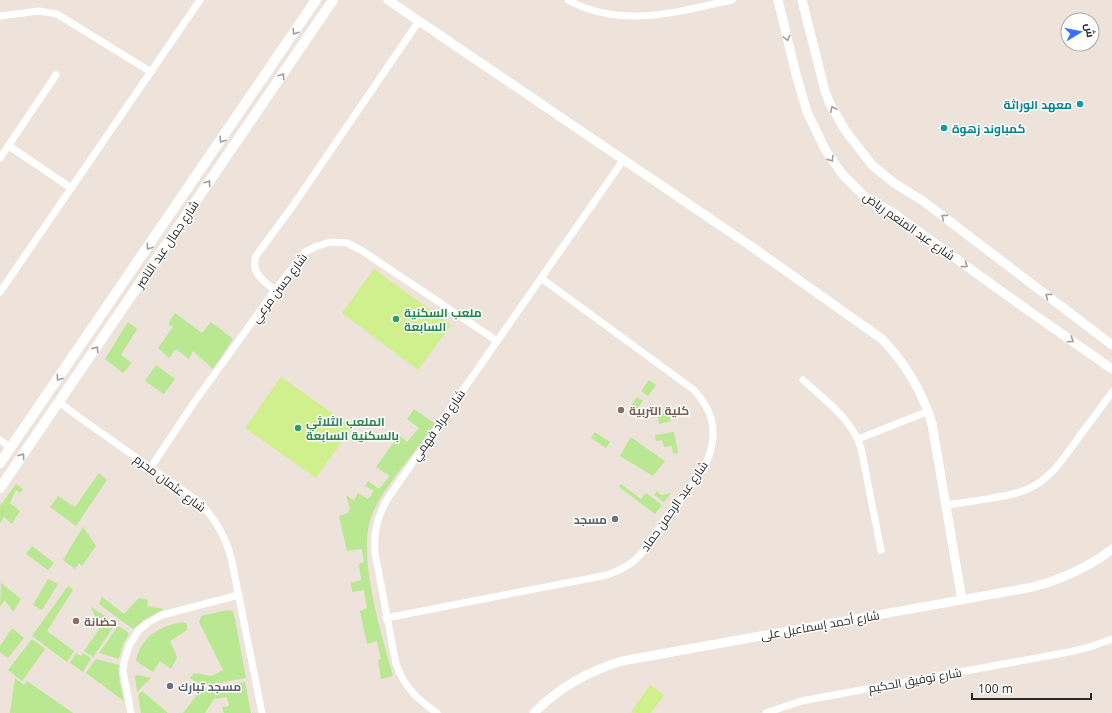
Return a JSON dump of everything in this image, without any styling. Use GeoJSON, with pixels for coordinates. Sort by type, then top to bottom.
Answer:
{"type":"FeatureCollection","features":[{"type":"Feature","properties":{"kind":"main road","name":"شارع جمال عبد الناصر"},"geometry":{"type":"LineString","coordinates":[[0,463],[123,285],[316,0]]}},
{"type":"Feature","properties":{"kind":"main road","name":"شارع جمال عبد الناصر"},"geometry":{"type":"LineString","coordinates":[[0,488],[333,0]]}},
{"type":"Feature","properties":{"kind":"main road"},"geometry":{"type":"LineString","coordinates":[[123,285],[134,293]]}},
{"type":"Feature","properties":{"kind":"street"},"geometry":{"type":"LineString","coordinates":[[0,292],[200,0]]}},
{"type":"Feature","properties":{"kind":"street"},"geometry":{"type":"LineString","coordinates":[[388,0],[624,159],[882,339],[910,372],[929,411],[935,436],[962,600]]}},
{"type":"Feature","properties":{"kind":"street"},"geometry":{"type":"LineString","coordinates":[[568,0],[579,6],[598,12],[632,17],[659,15],[732,0]]}},
{"type":"Feature","properties":{"kind":"street","name":"شارع عبد المنعم رياض"},"geometry":{"type":"LineString","coordinates":[[778,0],[807,112],[826,151],[843,175],[864,196],[893,213],[1018,304],[1112,369]]}},
{"type":"Feature","properties":{"kind":"street"},"geometry":{"type":"LineString","coordinates":[[802,0],[825,91],[830,104],[845,130],[872,165],[894,183],[923,201],[1112,345]]}},
{"type":"Feature","properties":{"kind":"street"},"geometry":{"type":"LineString","coordinates":[[0,16],[40,11],[57,14],[150,72]]}},
{"type":"Feature","properties":{"kind":"street"},"geometry":{"type":"LineString","coordinates":[[275,290],[264,282],[258,275],[255,264],[256,256],[292,207],[419,21]]}},
{"type":"Feature","properties":{"kind":"street"},"geometry":{"type":"LineString","coordinates":[[0,158],[56,74]]}},
{"type":"Feature","properties":{"kind":"street"},"geometry":{"type":"LineString","coordinates":[[8,146],[71,188]]}},
{"type":"Feature","properties":{"kind":"street","name":"شارع مراد فهمي"},"geometry":{"type":"LineString","coordinates":[[437,713],[415,696],[402,679],[396,664],[386,618],[374,545],[376,527],[381,510],[624,159]]}},
{"type":"Feature","properties":{"kind":"street","name":"شارع حسن مرعي"},"geometry":{"type":"LineString","coordinates":[[151,467],[193,404],[275,290],[305,252],[310,248],[331,242],[347,243],[361,250],[497,341]]}},
{"type":"Feature","properties":{"kind":"street","name":"شارع عبد الرحمن حماد"},"geometry":{"type":"LineString","coordinates":[[386,618],[618,571],[629,565],[646,549],[709,456],[713,437],[712,422],[706,404],[698,394],[541,278]]}},
{"type":"Feature","properties":{"kind":"street"},"geometry":{"type":"LineString","coordinates":[[804,380],[848,423],[858,439],[881,550]]}},
{"type":"Feature","properties":{"kind":"street"},"geometry":{"type":"LineString","coordinates":[[947,505],[1016,493],[1028,489],[1040,482],[1050,474],[1067,454],[1112,392]]}},
{"type":"Feature","properties":{"kind":"street","name":"شارع عثمان محرم"},"geometry":{"type":"LineString","coordinates":[[59,402],[195,499],[214,518],[228,546],[262,713]]}},
{"type":"Feature","properties":{"kind":"street"},"geometry":{"type":"LineString","coordinates":[[858,439],[929,411]]}},
{"type":"Feature","properties":{"kind":"street"},"geometry":{"type":"LineString","coordinates":[[0,440],[11,448]]}},
{"type":"Feature","properties":{"kind":"street","name":"شارع أحمد إسماعيل على"},"geometry":{"type":"LineString","coordinates":[[534,713],[549,699],[573,682],[597,670],[622,661],[1033,587],[1079,571],[1112,549]]}},
{"type":"Feature","properties":{"kind":"street"},"geometry":{"type":"LineString","coordinates":[[131,713],[123,671],[129,646],[138,631],[149,622],[162,615],[239,595]]}},
{"type":"Feature","properties":{"kind":"street","name":"شارع توفيق الحكيم"},"geometry":{"type":"LineString","coordinates":[[766,713],[801,701],[1069,652],[1090,647],[1112,639]]}},
{"type":"Feature","properties":{"kind":"green space","name":"ملعب السكنية السابعة"},"geometry":{"type":"Polygon","coordinates":[[[374,269],[451,325],[418,370],[342,313],[374,269]]]}},
{"type":"Feature","properties":{"kind":"green space"},"geometry":{"type":"Polygon","coordinates":[[[175,313],[202,333],[211,322],[233,339],[213,369],[193,351],[189,359],[176,349],[169,358],[158,348],[173,327],[168,324],[175,313]]]}},
{"type":"Feature","properties":{"kind":"green space"},"geometry":{"type":"Polygon","coordinates":[[[128,322],[137,329],[121,355],[132,363],[123,373],[105,359],[128,322]]]}},
{"type":"Feature","properties":{"kind":"green space"},"geometry":{"type":"Polygon","coordinates":[[[156,365],[175,379],[164,394],[145,381],[156,365]]]}},
{"type":"Feature","properties":{"kind":"green space","name":"الملعب الثلاثي بالسكنية السابعة"},"geometry":{"type":"Polygon","coordinates":[[[281,377],[352,427],[316,478],[245,428],[281,377]]]}},
{"type":"Feature","properties":{"kind":"green space"},"geometry":{"type":"Polygon","coordinates":[[[649,380],[656,385],[648,396],[641,391],[649,380]]]}},
{"type":"Feature","properties":{"kind":"green space"},"geometry":{"type":"Polygon","coordinates":[[[637,397],[643,401],[635,412],[629,408],[637,397]]]}},
{"type":"Feature","properties":{"kind":"green space"},"geometry":{"type":"Polygon","coordinates":[[[668,405],[671,421],[659,424],[658,415],[665,413],[664,406],[668,405]]]}},
{"type":"Feature","properties":{"kind":"green space"},"geometry":{"type":"Polygon","coordinates":[[[414,409],[435,424],[383,494],[372,515],[368,532],[367,551],[372,595],[393,676],[381,679],[378,660],[381,659],[377,641],[367,644],[360,611],[367,608],[364,590],[352,592],[351,583],[361,580],[359,564],[364,562],[362,549],[347,551],[339,516],[348,513],[350,509],[346,495],[354,501],[358,493],[368,499],[374,491],[365,486],[368,481],[379,489],[390,476],[376,467],[399,435],[407,442],[419,428],[407,419],[414,409]]]}},
{"type":"Feature","properties":{"kind":"green space"},"geometry":{"type":"Polygon","coordinates":[[[595,432],[610,442],[606,448],[591,438],[595,432]]]}},
{"type":"Feature","properties":{"kind":"green space"},"geometry":{"type":"Polygon","coordinates":[[[674,432],[678,453],[673,454],[672,446],[664,447],[662,440],[656,441],[655,435],[674,432]]]}},
{"type":"Feature","properties":{"kind":"green space"},"geometry":{"type":"Polygon","coordinates":[[[630,438],[665,461],[653,476],[620,456],[630,438]]]}},
{"type":"Feature","properties":{"kind":"green space"},"geometry":{"type":"Polygon","coordinates":[[[99,473],[107,480],[76,526],[50,507],[58,496],[75,507],[99,473]]]}},
{"type":"Feature","properties":{"kind":"green space"},"geometry":{"type":"Polygon","coordinates":[[[16,484],[23,489],[20,493],[16,490],[10,503],[20,511],[12,524],[4,517],[0,523],[0,506],[16,484]]]}},
{"type":"Feature","properties":{"kind":"green space"},"geometry":{"type":"Polygon","coordinates":[[[621,484],[641,499],[646,493],[662,505],[655,514],[619,487],[621,484]]]}},
{"type":"Feature","properties":{"kind":"green space"},"geometry":{"type":"Polygon","coordinates":[[[657,491],[661,495],[671,493],[664,502],[654,495],[657,491]]]}},
{"type":"Feature","properties":{"kind":"green space"},"geometry":{"type":"Polygon","coordinates":[[[83,527],[96,546],[82,566],[79,563],[75,569],[63,560],[83,527]]]}},
{"type":"Feature","properties":{"kind":"green space"},"geometry":{"type":"Polygon","coordinates":[[[32,546],[54,563],[48,570],[26,554],[32,546]]]}},
{"type":"Feature","properties":{"kind":"green space"},"geometry":{"type":"Polygon","coordinates":[[[48,579],[58,584],[42,610],[33,605],[48,579]]]}},
{"type":"Feature","properties":{"kind":"green space"},"geometry":{"type":"Polygon","coordinates":[[[1,583],[21,599],[13,612],[5,600],[0,607],[1,583]]]}},
{"type":"Feature","properties":{"kind":"green space"},"geometry":{"type":"Polygon","coordinates":[[[68,586],[73,590],[47,631],[74,651],[67,662],[32,636],[68,586]]]}},
{"type":"Feature","properties":{"kind":"green space"},"geometry":{"type":"Polygon","coordinates":[[[102,597],[124,614],[139,598],[148,600],[147,606],[164,609],[144,620],[133,629],[99,604],[102,597]]]}},
{"type":"Feature","properties":{"kind":"green space"},"geometry":{"type":"Polygon","coordinates":[[[91,607],[116,623],[93,657],[84,651],[100,628],[91,607]]]}},
{"type":"Feature","properties":{"kind":"green space"},"geometry":{"type":"Polygon","coordinates":[[[227,610],[233,611],[234,614],[246,678],[202,686],[190,678],[194,673],[212,676],[223,670],[199,622],[201,616],[227,610]]]}},
{"type":"Feature","properties":{"kind":"green space"},"geometry":{"type":"Polygon","coordinates":[[[183,622],[187,624],[187,630],[170,641],[177,657],[171,669],[160,661],[153,672],[136,661],[142,645],[153,634],[167,626],[183,622]]]}},
{"type":"Feature","properties":{"kind":"green space"},"geometry":{"type":"Polygon","coordinates":[[[118,626],[129,633],[122,647],[119,659],[99,653],[118,626]]]}},
{"type":"Feature","properties":{"kind":"green space"},"geometry":{"type":"Polygon","coordinates":[[[12,628],[24,638],[8,658],[0,652],[0,646],[12,628]]]}},
{"type":"Feature","properties":{"kind":"green space"},"geometry":{"type":"Polygon","coordinates":[[[32,639],[45,649],[22,681],[8,670],[32,639]]]}},
{"type":"Feature","properties":{"kind":"green space"},"geometry":{"type":"Polygon","coordinates":[[[76,653],[81,656],[83,653],[91,658],[83,672],[70,663],[76,653]]]}},
{"type":"Feature","properties":{"kind":"green space"},"geometry":{"type":"Polygon","coordinates":[[[96,659],[119,665],[119,678],[124,701],[86,673],[96,659]]]}},
{"type":"Feature","properties":{"kind":"green space"},"geometry":{"type":"Polygon","coordinates":[[[138,675],[151,678],[137,692],[135,676],[138,675]]]}},
{"type":"Feature","properties":{"kind":"green space"},"geometry":{"type":"Polygon","coordinates":[[[15,678],[24,685],[27,681],[73,713],[10,713],[15,678]]]}},
{"type":"Feature","properties":{"kind":"green space"},"geometry":{"type":"Polygon","coordinates":[[[245,682],[251,713],[224,713],[222,707],[229,706],[227,697],[214,699],[205,713],[183,713],[201,690],[245,682]]]}},
{"type":"Feature","properties":{"kind":"green space"},"geometry":{"type":"Polygon","coordinates":[[[650,685],[664,695],[651,713],[631,712],[650,685]]]}},
{"type":"Feature","properties":{"kind":"green space"},"geometry":{"type":"Polygon","coordinates":[[[142,691],[168,713],[141,713],[138,695],[142,691]]]}},
{"type":"Feature","properties":{"kind":"place","name":"معهد الوراثة"},"geometry":{"type":"Point","coordinates":[1080,104]}},
{"type":"Feature","properties":{"kind":"place","name":"كمباوند زهوة"},"geometry":{"type":"Point","coordinates":[944,128]}},
{"type":"Feature","properties":{"kind":"place","name":"ملعب السكنية السابعة"},"geometry":{"type":"Point","coordinates":[396,319]}},
{"type":"Feature","properties":{"kind":"place","name":"كلية التربية"},"geometry":{"type":"Point","coordinates":[621,410]}},
{"type":"Feature","properties":{"kind":"place","name":"الملعب الثلاثي بالسكنية السابعة"},"geometry":{"type":"Point","coordinates":[298,428]}},
{"type":"Feature","properties":{"kind":"place","name":"مسجد"},"geometry":{"type":"Point","coordinates":[615,519]}},
{"type":"Feature","properties":{"kind":"place","name":"حضانة"},"geometry":{"type":"Point","coordinates":[76,621]}},
{"type":"Feature","properties":{"kind":"place","name":"مسجد تبارك"},"geometry":{"type":"Point","coordinates":[170,686]}}]}
